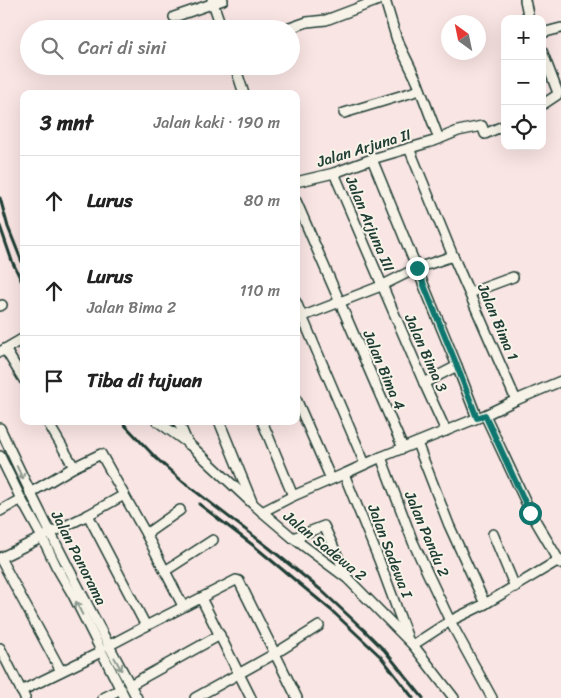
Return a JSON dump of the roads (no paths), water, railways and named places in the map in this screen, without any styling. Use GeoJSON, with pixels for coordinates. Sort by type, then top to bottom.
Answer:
{"type":"FeatureCollection","features":[{"type":"Feature","properties":{"kind":"street"},"geometry":{"type":"LineString","coordinates":[[174,17],[212,2],[223,0]]}},
{"type":"Feature","properties":{"kind":"street"},"geometry":{"type":"LineString","coordinates":[[300,24],[326,20],[379,0]]}},
{"type":"Feature","properties":{"kind":"street"},"geometry":{"type":"LineString","coordinates":[[385,0],[397,40],[420,90],[439,139]]}},
{"type":"Feature","properties":{"kind":"street"},"geometry":{"type":"LineString","coordinates":[[525,0],[529,15]]}},
{"type":"Feature","properties":{"kind":"street"},"geometry":{"type":"LineString","coordinates":[[212,2],[219,20]]}},
{"type":"Feature","properties":{"kind":"street"},"geometry":{"type":"LineString","coordinates":[[546,32],[561,28]]}},
{"type":"Feature","properties":{"kind":"street"},"geometry":{"type":"LineString","coordinates":[[546,58],[557,79],[558,93],[546,102]]}},
{"type":"Feature","properties":{"kind":"street"},"geometry":{"type":"LineString","coordinates":[[237,75],[240,90]]}},
{"type":"Feature","properties":{"kind":"street"},"geometry":{"type":"LineString","coordinates":[[344,113],[420,90]]}},
{"type":"Feature","properties":{"kind":"street","name":"Jalan Arjuna II"},"geometry":{"type":"LineString","coordinates":[[300,181],[334,173],[458,131],[482,126],[485,134],[501,127]]}},
{"type":"Feature","properties":{"kind":"street","name":"Jalan Bima 1"},"geometry":{"type":"LineString","coordinates":[[409,148],[453,256],[516,400]]}},
{"type":"Feature","properties":{"kind":"street"},"geometry":{"type":"LineString","coordinates":[[372,159],[457,366],[530,513],[560,562],[485,604],[410,642],[454,698]]}},
{"type":"Feature","properties":{"kind":"street","name":"Jalan Arjuna III"},"geometry":{"type":"LineString","coordinates":[[334,173],[381,286]]}},
{"type":"Feature","properties":{"kind":"street","name":"Jalan Bima 4"},"geometry":{"type":"LineString","coordinates":[[300,210],[403,448]]}},
{"type":"Feature","properties":{"kind":"street"},"geometry":{"type":"LineString","coordinates":[[300,318],[381,286],[417,268],[453,256]]}},
{"type":"Feature","properties":{"kind":"street"},"geometry":{"type":"LineString","coordinates":[[470,292],[513,278]]}},
{"type":"Feature","properties":{"kind":"street","name":"Jalan Bima 3"},"geometry":{"type":"LineString","coordinates":[[381,286],[446,431]]}},
{"type":"Feature","properties":{"kind":"street"},"geometry":{"type":"LineString","coordinates":[[300,320],[365,464]]}},
{"type":"Feature","properties":{"kind":"street"},"geometry":{"type":"LineString","coordinates":[[20,340],[3,350],[20,374]]}},
{"type":"Feature","properties":{"kind":"street"},"geometry":{"type":"LineString","coordinates":[[424,384],[457,366]]}},
{"type":"Feature","properties":{"kind":"street"},"geometry":{"type":"LineString","coordinates":[[262,512],[365,464],[481,417],[561,381]]}},
{"type":"Feature","properties":{"kind":"street"},"geometry":{"type":"LineString","coordinates":[[300,408],[331,479]]}},
{"type":"Feature","properties":{"kind":"street"},"geometry":{"type":"LineString","coordinates":[[49,425],[74,467]]}},
{"type":"Feature","properties":{"kind":"street"},"geometry":{"type":"LineString","coordinates":[[163,425],[189,444]]}},
{"type":"Feature","properties":{"kind":"street"},"geometry":{"type":"LineString","coordinates":[[180,425],[189,444]]}},
{"type":"Feature","properties":{"kind":"street"},"geometry":{"type":"LineString","coordinates":[[221,425],[253,504]]}},
{"type":"Feature","properties":{"kind":"street"},"geometry":{"type":"LineString","coordinates":[[264,425],[293,496]]}},
{"type":"Feature","properties":{"kind":"street","name":"Jalan Panorama"},"geometry":{"type":"LineString","coordinates":[[0,428],[30,493],[46,535]]}},
{"type":"Feature","properties":{"kind":"street"},"geometry":{"type":"LineString","coordinates":[[417,442],[449,525],[485,604]]}},
{"type":"Feature","properties":{"kind":"street","name":"Jalan Sadewa 2"},"geometry":{"type":"LineString","coordinates":[[189,444],[292,538],[348,579],[410,642]]}},
{"type":"Feature","properties":{"kind":"street"},"geometry":{"type":"LineString","coordinates":[[30,493],[74,467],[102,454],[184,606]]}},
{"type":"Feature","properties":{"kind":"street"},"geometry":{"type":"LineString","coordinates":[[0,456],[21,499],[46,535],[56,566],[105,649],[125,691],[137,698]]}},
{"type":"Feature","properties":{"kind":"street","name":"Jalan Pandu 2"},"geometry":{"type":"LineString","coordinates":[[381,457],[413,542],[450,621],[492,698]]}},
{"type":"Feature","properties":{"kind":"street","name":"Jalan Sadewa I"},"geometry":{"type":"LineString","coordinates":[[344,474],[410,642]]}},
{"type":"Feature","properties":{"kind":"street"},"geometry":{"type":"LineString","coordinates":[[61,671],[0,558],[124,496]]}},
{"type":"Feature","properties":{"kind":"street"},"geometry":{"type":"LineString","coordinates":[[0,511],[21,499]]}},
{"type":"Feature","properties":{"kind":"street"},"geometry":{"type":"LineString","coordinates":[[146,534],[180,510]]}},
{"type":"Feature","properties":{"kind":"street"},"geometry":{"type":"LineString","coordinates":[[88,515],[146,626]]}},
{"type":"Feature","properties":{"kind":"street"},"geometry":{"type":"LineString","coordinates":[[292,538],[324,526],[348,579]]}},
{"type":"Feature","properties":{"kind":"street"},"geometry":{"type":"LineString","coordinates":[[493,534],[515,586]]}},
{"type":"Feature","properties":{"kind":"street"},"geometry":{"type":"LineString","coordinates":[[165,571],[213,540]]}},
{"type":"Feature","properties":{"kind":"street"},"geometry":{"type":"LineString","coordinates":[[1,651],[23,694],[61,671],[236,580],[239,581],[297,698]]}},
{"type":"Feature","properties":{"kind":"street"},"geometry":{"type":"LineString","coordinates":[[201,598],[252,698]]}},
{"type":"Feature","properties":{"kind":"street"},"geometry":{"type":"LineString","coordinates":[[195,698],[240,674],[319,626]]}},
{"type":"Feature","properties":{"kind":"street"},"geometry":{"type":"LineString","coordinates":[[103,698],[125,691],[220,635]]}},
{"type":"Feature","properties":{"kind":"railway"},"geometry":{"type":"LineString","coordinates":[[0,198],[8,227],[20,257]]}},
{"type":"Feature","properties":{"kind":"railway"},"geometry":{"type":"LineString","coordinates":[[0,226],[20,278]]}},
{"type":"Feature","properties":{"kind":"railway"},"geometry":{"type":"LineString","coordinates":[[125,425],[156,458],[182,481],[321,590],[385,651],[423,698]]}},
{"type":"Feature","properties":{"kind":"railway"},"geometry":{"type":"LineString","coordinates":[[199,504],[254,546],[331,610],[381,657],[413,698]]}}]}
